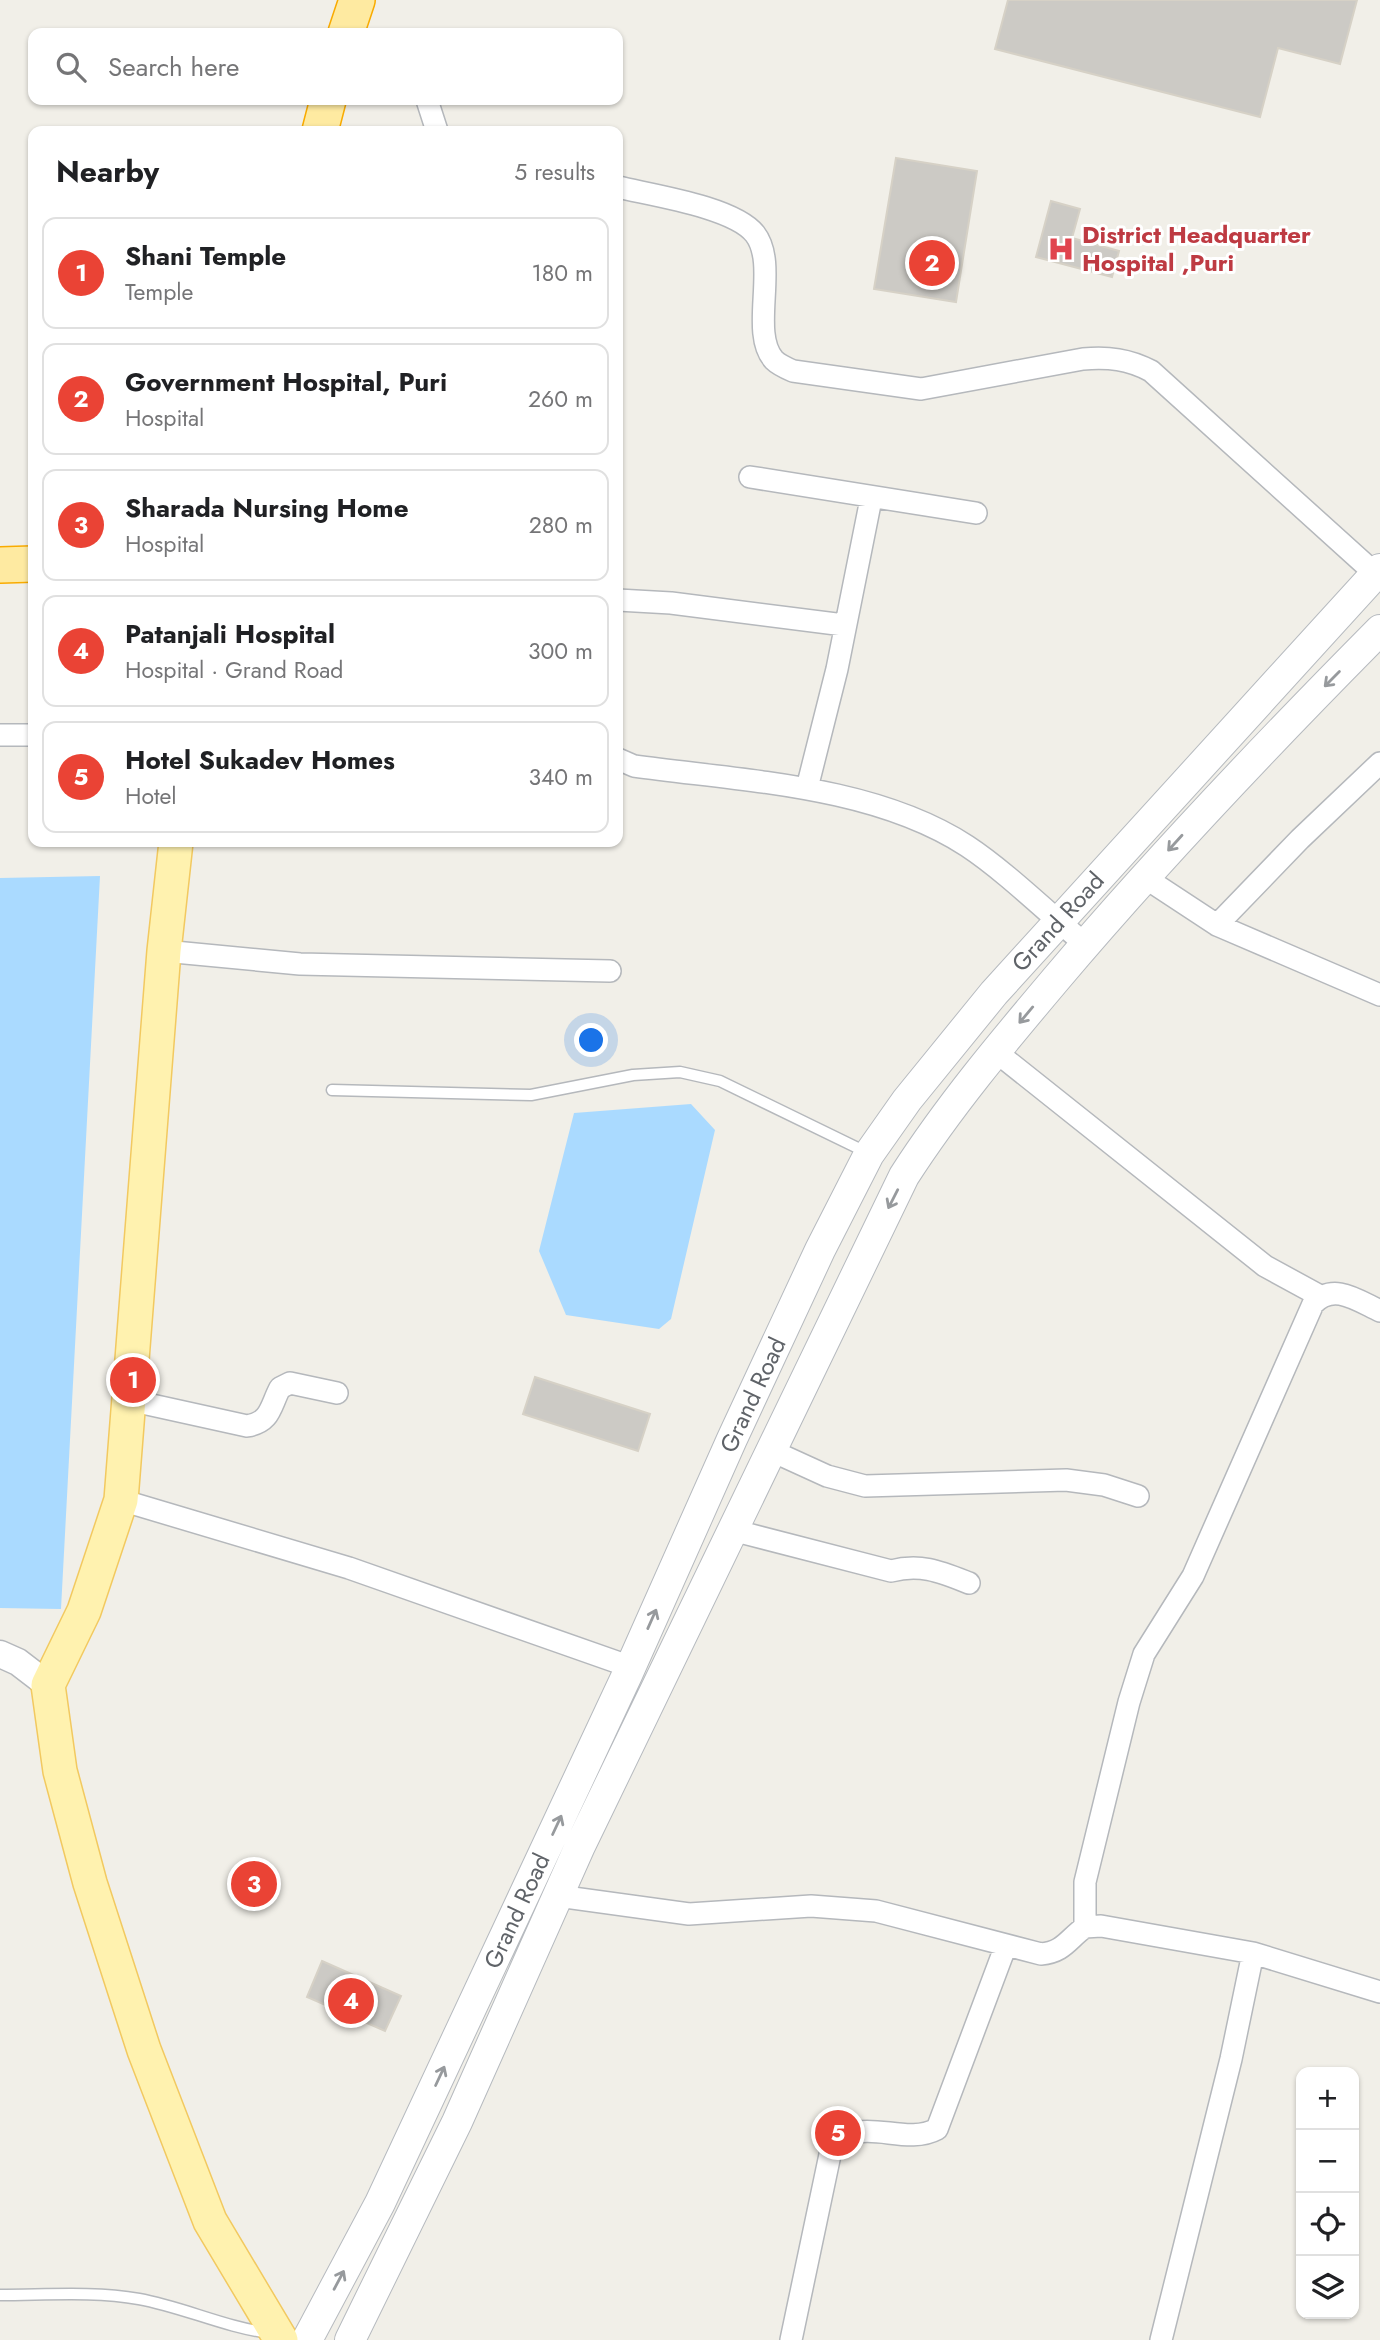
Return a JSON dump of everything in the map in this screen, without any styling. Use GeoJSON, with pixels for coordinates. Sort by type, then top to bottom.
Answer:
{"type":"FeatureCollection","features":[{"type":"Feature","properties":{"kind":"highway"},"geometry":{"type":"LineString","coordinates":[[348,28],[356,0]]}},
{"type":"Feature","properties":{"kind":"highway"},"geometry":{"type":"LineString","coordinates":[[321,126],[327,105]]}},
{"type":"Feature","properties":{"kind":"highway"},"geometry":{"type":"LineString","coordinates":[[0,565],[28,564]]}},
{"type":"Feature","properties":{"kind":"main road","name":"Grand Road"},"geometry":{"type":"LineString","coordinates":[[289,2338],[380,2203],[631,1667],[749,1401],[820,1250],[869,1154],[907,1100],[994,993],[1378,574]]}},
{"type":"Feature","properties":{"kind":"main road","name":"Grand Road"},"geometry":{"type":"LineString","coordinates":[[350,2340],[457,2122],[558,1896],[770,1450],[904,1176],[941,1118],[1085,944],[1233,778],[1380,630]]}},
{"type":"Feature","properties":{"kind":"main road"},"geometry":{"type":"LineString","coordinates":[[175,847],[164,951],[121,1500],[84,1611],[48,1685],[60,1771],[90,1883],[144,2050],[210,2221],[289,2338]]}},
{"type":"Feature","properties":{"kind":"street"},"geometry":{"type":"LineString","coordinates":[[429,105],[435,126]]}},
{"type":"Feature","properties":{"kind":"street"},"geometry":{"type":"LineString","coordinates":[[623,188],[720,213],[755,234],[761,250],[764,274],[768,352],[776,363],[793,370],[920,389],[1083,359],[1107,357],[1130,360],[1151,370],[1378,574]]}},
{"type":"Feature","properties":{"kind":"street"},"geometry":{"type":"LineString","coordinates":[[750,477],[871,499],[976,513]]}},
{"type":"Feature","properties":{"kind":"street"},"geometry":{"type":"LineString","coordinates":[[807,789],[835,681],[871,499]]}},
{"type":"Feature","properties":{"kind":"street"},"geometry":{"type":"LineString","coordinates":[[623,600],[683,604],[844,625]]}},
{"type":"Feature","properties":{"kind":"street"},"geometry":{"type":"LineString","coordinates":[[0,735],[28,735]]}},
{"type":"Feature","properties":{"kind":"street"},"geometry":{"type":"LineString","coordinates":[[623,761],[634,766],[807,789],[862,802],[924,824],[968,846],[1085,944]]}},
{"type":"Feature","properties":{"kind":"street"},"geometry":{"type":"LineString","coordinates":[[1217,925],[1300,839],[1380,763]]}},
{"type":"Feature","properties":{"kind":"street"},"geometry":{"type":"LineString","coordinates":[[1144,877],[1217,925],[1380,995]]}},
{"type":"Feature","properties":{"kind":"street"},"geometry":{"type":"LineString","coordinates":[[164,951],[300,964],[610,971]]}},
{"type":"Feature","properties":{"kind":"street"},"geometry":{"type":"LineString","coordinates":[[995,1051],[1265,1266],[1321,1296]]}},
{"type":"Feature","properties":{"kind":"street"},"geometry":{"type":"LineString","coordinates":[[1085,1927],[1085,1882],[1129,1702],[1144,1654],[1193,1576],[1312,1304],[1321,1296],[1332,1292],[1346,1294],[1380,1311]]}},
{"type":"Feature","properties":{"kind":"street"},"geometry":{"type":"LineString","coordinates":[[128,1400],[247,1426],[262,1423],[271,1413],[280,1388],[290,1383],[337,1393]]}},
{"type":"Feature","properties":{"kind":"street"},"geometry":{"type":"LineString","coordinates":[[770,1450],[827,1476],[865,1486],[1066,1480],[1104,1485],[1138,1496]]}},
{"type":"Feature","properties":{"kind":"street"},"geometry":{"type":"LineString","coordinates":[[121,1500],[349,1568],[631,1667]]}},
{"type":"Feature","properties":{"kind":"street"},"geometry":{"type":"LineString","coordinates":[[732,1530],[891,1571],[927,1567],[969,1583]]}},
{"type":"Feature","properties":{"kind":"street"},"geometry":{"type":"LineString","coordinates":[[0,1654],[18,1662],[48,1685]]}},
{"type":"Feature","properties":{"kind":"street"},"geometry":{"type":"LineString","coordinates":[[558,1896],[689,1914],[811,1906],[876,1911],[1041,1954],[1055,1953],[1066,1947],[1075,1934],[1085,1927],[1101,1926],[1253,1953],[1380,1992]]}},
{"type":"Feature","properties":{"kind":"street"},"geometry":{"type":"LineString","coordinates":[[791,2340],[831,2150],[839,2138],[850,2132],[913,2136],[937,2129],[1006,1945]]}},
{"type":"Feature","properties":{"kind":"street"},"geometry":{"type":"LineString","coordinates":[[1162,2339],[1231,2059],[1253,1953]]}},
{"type":"Feature","properties":{"kind":"lane"},"geometry":{"type":"LineString","coordinates":[[332,1090],[531,1095],[633,1075],[680,1072],[720,1081],[869,1154]]}},
{"type":"Feature","properties":{"kind":"lane"},"geometry":{"type":"LineString","coordinates":[[0,2295],[91,2295],[140,2299],[233,2326],[289,2338]]}},
{"type":"Feature","properties":{"kind":"water"},"geometry":{"type":"Polygon","coordinates":[[[100,876],[61,1609],[0,1608],[0,878],[100,876]]]}},
{"type":"Feature","properties":{"kind":"water"},"geometry":{"type":"Polygon","coordinates":[[[691,1104],[715,1130],[671,1319],[659,1329],[566,1315],[539,1251],[574,1113],[691,1104]]]}},
{"type":"Feature","properties":{"kind":"building"},"geometry":{"type":"Polygon","coordinates":[[[1008,0],[1357,0],[1340,64],[1278,48],[1260,117],[995,49],[1008,0]]]}},
{"type":"Feature","properties":{"kind":"building"},"geometry":{"type":"Polygon","coordinates":[[[896,158],[977,171],[956,302],[874,289],[896,158]]]}},
{"type":"Feature","properties":{"kind":"building"},"geometry":{"type":"Polygon","coordinates":[[[1051,201],[1080,209],[1072,238],[1119,251],[1112,277],[1036,257],[1051,201]]]}},
{"type":"Feature","properties":{"kind":"building"},"geometry":{"type":"Polygon","coordinates":[[[535,1377],[650,1414],[638,1451],[523,1414],[535,1377]]]}},
{"type":"Feature","properties":{"kind":"building"},"geometry":{"type":"Polygon","coordinates":[[[322,1961],[401,1996],[385,2031],[307,1997],[322,1961]]]}},
{"type":"Feature","properties":{"kind":"place","name":"District Headquarter Hospital ,Puri"},"geometry":{"type":"Point","coordinates":[1061,249]}},
{"type":"Feature","properties":{"kind":"place","name":"Government Hospital, Puri"},"geometry":{"type":"Point","coordinates":[932,263]}},
{"type":"Feature","properties":{"kind":"place","name":"Shani Temple"},"geometry":{"type":"Point","coordinates":[133,1380]}},
{"type":"Feature","properties":{"kind":"place","name":"Sharada Nursing Home"},"geometry":{"type":"Point","coordinates":[254,1884]}},
{"type":"Feature","properties":{"kind":"place","name":"Patanjali Hospital"},"geometry":{"type":"Point","coordinates":[351,2001]}},
{"type":"Feature","properties":{"kind":"place","name":"Hotel Sukadev Homes"},"geometry":{"type":"Point","coordinates":[838,2133]}}]}
